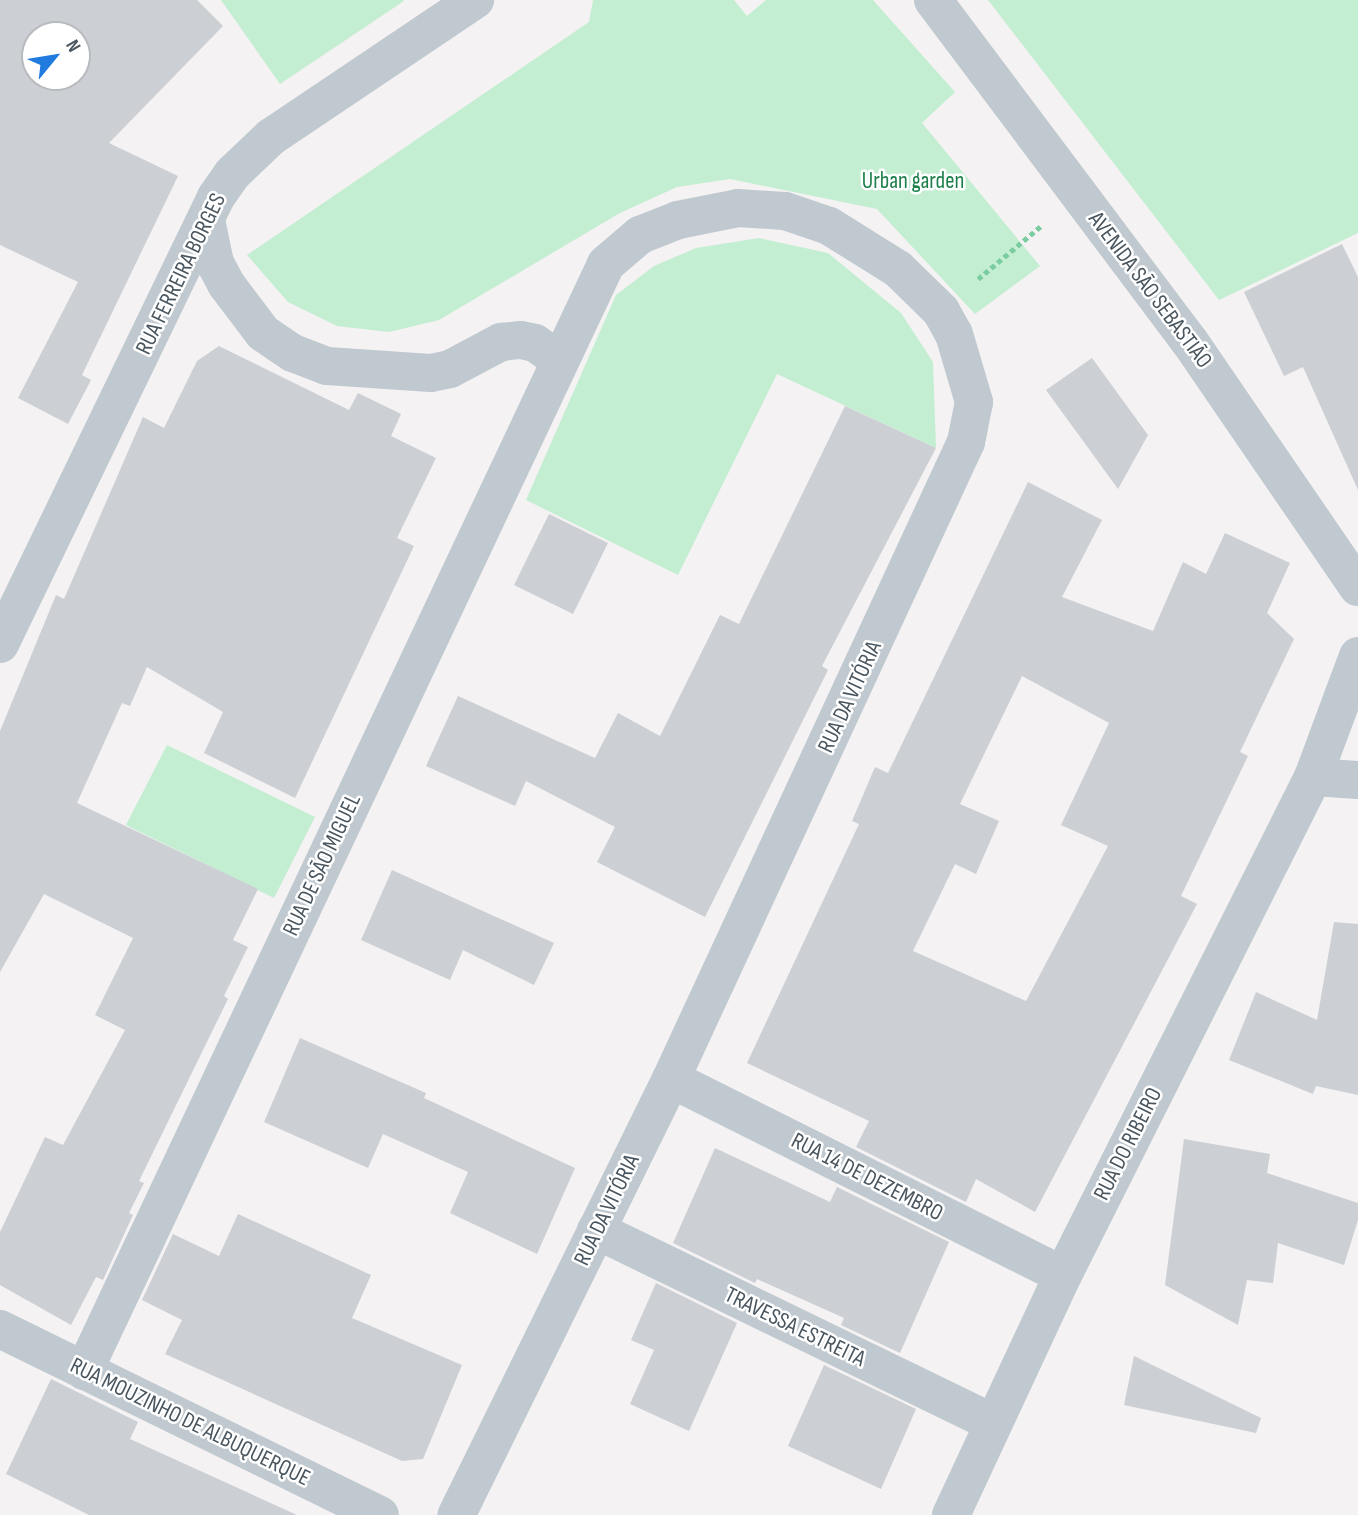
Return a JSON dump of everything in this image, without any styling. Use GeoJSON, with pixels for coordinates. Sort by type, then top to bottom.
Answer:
{"type":"FeatureCollection","features":[{"type":"Feature","properties":{"kind":"street","name":"AVENIDA SÃO SEBASTIÃO"},"geometry":{"type":"LineString","coordinates":[[933,0],[1190,342],[1358,587]]}},
{"type":"Feature","properties":{"kind":"street","name":"RUA FERREIRA BORGES"},"geometry":{"type":"LineString","coordinates":[[0,644],[216,197],[246,158],[458,4]]}},
{"type":"Feature","properties":{"kind":"street","name":"RUA DA VITÓRIA"},"geometry":{"type":"LineString","coordinates":[[456,1515],[671,1079],[966,442],[974,402],[958,345],[941,311],[898,269],[829,226],[785,211],[738,208],[678,220],[640,235],[606,264],[559,360]]}},
{"type":"Feature","properties":{"kind":"street"},"geometry":{"type":"LineString","coordinates":[[206,220],[215,264],[226,284],[263,333],[293,353],[327,366],[431,373],[450,369],[501,342],[521,340],[535,343],[559,360]]}},
{"type":"Feature","properties":{"kind":"street","name":"RUA DE SÃO MIGUEL"},"geometry":{"type":"LineString","coordinates":[[84,1371],[559,360]]}},
{"type":"Feature","properties":{"kind":"street","name":"RUA DO RIBEIRO"},"geometry":{"type":"LineString","coordinates":[[951,1515],[1063,1275],[1313,777],[1358,656]]}},
{"type":"Feature","properties":{"kind":"street"},"geometry":{"type":"LineString","coordinates":[[1313,777],[1358,780]]}},
{"type":"Feature","properties":{"kind":"street","name":"RUA 14 DE DEZEMBRO"},"geometry":{"type":"LineString","coordinates":[[671,1079],[1063,1275]]}},
{"type":"Feature","properties":{"kind":"street","name":"TRAVESSA ESTREITA"},"geometry":{"type":"LineString","coordinates":[[596,1230],[994,1423]]}},
{"type":"Feature","properties":{"kind":"street","name":"RUA MOUZINHO DE ALBUQUERQUE"},"geometry":{"type":"LineString","coordinates":[[0,1329],[380,1515]]}},
{"type":"Feature","properties":{"kind":"path"},"geometry":{"type":"LineString","coordinates":[[941,311],[1079,194]]}},
{"type":"Feature","properties":{"kind":"green space"},"geometry":{"type":"Polygon","coordinates":[[[221,0],[403,0],[404,1],[280,84],[221,0]]]}},
{"type":"Feature","properties":{"kind":"green space","name":"Urban garden"},"geometry":{"type":"Polygon","coordinates":[[[593,0],[734,0],[747,16],[766,0],[873,0],[955,92],[922,123],[1040,266],[975,314],[877,209],[730,179],[677,187],[620,213],[439,320],[389,332],[337,326],[288,302],[247,255],[589,22],[593,0]]]}},
{"type":"Feature","properties":{"kind":"green space"},"geometry":{"type":"Polygon","coordinates":[[[988,0],[1358,0],[1358,233],[1219,300],[988,0]]]}},
{"type":"Feature","properties":{"kind":"green space"},"geometry":{"type":"Polygon","coordinates":[[[759,238],[828,253],[901,313],[933,362],[936,448],[777,374],[678,575],[526,500],[616,295],[654,266],[696,248],[759,238]]]}},
{"type":"Feature","properties":{"kind":"green space"},"geometry":{"type":"Polygon","coordinates":[[[167,745],[315,817],[274,898],[126,825],[167,745]]]}},
{"type":"Feature","properties":{"kind":"building"},"geometry":{"type":"Polygon","coordinates":[[[0,0],[197,0],[223,26],[109,143],[178,176],[82,375],[91,380],[68,424],[18,398],[78,282],[0,245],[0,0]]]}},
{"type":"Feature","properties":{"kind":"building"},"geometry":{"type":"Polygon","coordinates":[[[1342,244],[1358,277],[1358,490],[1303,367],[1284,376],[1244,292],[1342,244]]]}},
{"type":"Feature","properties":{"kind":"building"},"geometry":{"type":"Polygon","coordinates":[[[219,346],[349,410],[358,393],[401,414],[391,436],[436,458],[397,538],[414,546],[295,798],[204,753],[223,712],[147,667],[130,706],[122,703],[77,803],[258,889],[233,940],[248,947],[224,996],[228,999],[139,1181],[144,1183],[129,1213],[133,1215],[103,1280],[96,1277],[71,1325],[0,1285],[0,1232],[45,1137],[63,1145],[125,1030],[95,1015],[133,938],[44,894],[0,972],[0,731],[56,595],[64,599],[143,417],[164,428],[197,361],[219,346]]]}},
{"type":"Feature","properties":{"kind":"building"},"geometry":{"type":"Polygon","coordinates":[[[1092,358],[1148,435],[1118,489],[1046,390],[1092,358]]]}},
{"type":"Feature","properties":{"kind":"building"},"geometry":{"type":"Polygon","coordinates":[[[845,406],[936,448],[822,666],[828,670],[705,917],[597,862],[615,827],[526,781],[515,806],[426,766],[458,696],[595,758],[618,713],[660,736],[720,615],[739,624],[845,406]]]}},
{"type":"Feature","properties":{"kind":"building"},"geometry":{"type":"Polygon","coordinates":[[[1028,482],[1102,520],[1062,597],[1153,631],[1183,562],[1206,574],[1225,533],[1290,563],[1267,613],[1294,639],[1240,752],[1248,756],[1181,896],[1197,904],[1035,1212],[976,1179],[966,1202],[856,1147],[869,1121],[747,1063],[859,824],[852,821],[875,767],[888,773],[1028,482]],[[1022,676],[960,804],[999,821],[976,874],[955,864],[913,951],[1026,1001],[1108,846],[1061,825],[1109,723],[1022,676]]]}},
{"type":"Feature","properties":{"kind":"building"},"geometry":{"type":"Polygon","coordinates":[[[549,514],[608,543],[573,614],[514,585],[549,514]]]}},
{"type":"Feature","properties":{"kind":"building"},"geometry":{"type":"Polygon","coordinates":[[[392,870],[554,943],[534,985],[463,950],[450,980],[361,940],[392,870]]]}},
{"type":"Feature","properties":{"kind":"building"},"geometry":{"type":"Polygon","coordinates":[[[1334,922],[1358,924],[1358,1095],[1316,1086],[1313,1094],[1229,1060],[1256,992],[1317,1020],[1334,922]]]}},
{"type":"Feature","properties":{"kind":"building"},"geometry":{"type":"Polygon","coordinates":[[[300,1038],[426,1093],[424,1098],[575,1168],[537,1254],[450,1213],[468,1172],[383,1134],[368,1168],[264,1122],[300,1038]]]}},
{"type":"Feature","properties":{"kind":"building"},"geometry":{"type":"Polygon","coordinates":[[[1184,1139],[1270,1154],[1267,1173],[1358,1203],[1358,1220],[1344,1265],[1278,1243],[1273,1283],[1247,1280],[1238,1325],[1165,1285],[1184,1139]]]}},
{"type":"Feature","properties":{"kind":"building"},"geometry":{"type":"Polygon","coordinates":[[[715,1148],[830,1202],[837,1187],[949,1242],[900,1353],[841,1325],[844,1318],[757,1279],[755,1283],[673,1243],[715,1148]]]}},
{"type":"Feature","properties":{"kind":"building"},"geometry":{"type":"Polygon","coordinates":[[[238,1214],[371,1275],[352,1318],[462,1365],[423,1459],[402,1461],[165,1354],[182,1320],[142,1300],[173,1234],[219,1256],[238,1214]]]}},
{"type":"Feature","properties":{"kind":"building"},"geometry":{"type":"Polygon","coordinates":[[[656,1283],[737,1323],[689,1431],[630,1404],[654,1350],[631,1340],[656,1283]]]}},
{"type":"Feature","properties":{"kind":"building"},"geometry":{"type":"Polygon","coordinates":[[[1134,1356],[1261,1418],[1256,1433],[1124,1405],[1134,1356]]]}},
{"type":"Feature","properties":{"kind":"building"},"geometry":{"type":"Polygon","coordinates":[[[824,1365],[916,1409],[881,1489],[788,1446],[824,1365]]]}},
{"type":"Feature","properties":{"kind":"building"},"geometry":{"type":"Polygon","coordinates":[[[51,1379],[138,1422],[130,1439],[297,1515],[89,1515],[6,1474],[51,1379]]]}}]}
